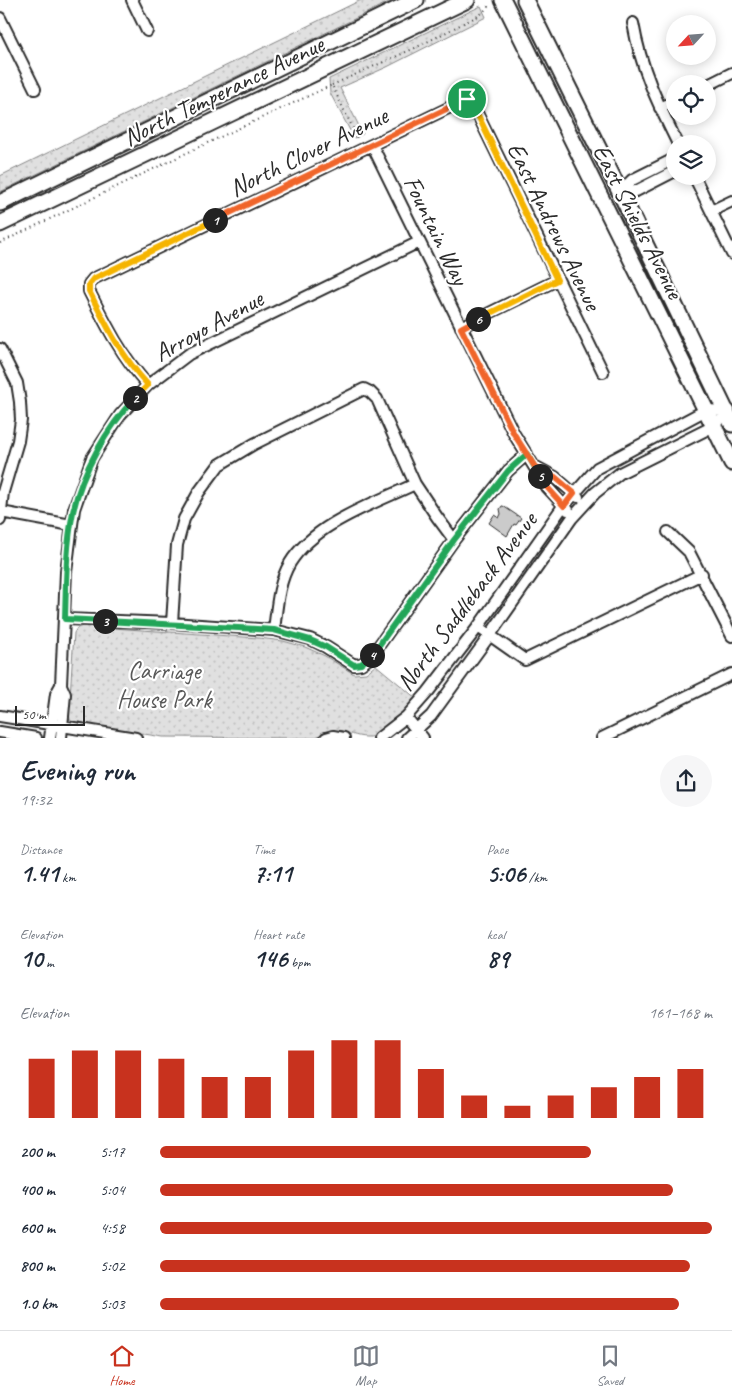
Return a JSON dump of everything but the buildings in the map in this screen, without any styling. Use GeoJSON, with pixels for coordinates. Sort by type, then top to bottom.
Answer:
{"type":"FeatureCollection","features":[{"type":"Feature","properties":{"kind":"main road","name":"North Temperance Avenue"},"geometry":{"type":"LineString","coordinates":[[0,203],[416,0]]}},
{"type":"Feature","properties":{"kind":"main road","name":"North Temperance Avenue"},"geometry":{"type":"LineString","coordinates":[[0,224],[467,0]]}},
{"type":"Feature","properties":{"kind":"main road","name":"East Shields Avenue"},"geometry":{"type":"LineString","coordinates":[[503,0],[732,463]]}},
{"type":"Feature","properties":{"kind":"main road","name":"East Shields Avenue"},"geometry":{"type":"LineString","coordinates":[[525,0],[730,415]]}},
{"type":"Feature","properties":{"kind":"street"},"geometry":{"type":"LineString","coordinates":[[132,0],[147,31]]}},
{"type":"Feature","properties":{"kind":"street"},"geometry":{"type":"LineString","coordinates":[[0,18],[35,89]]}},
{"type":"Feature","properties":{"kind":"street"},"geometry":{"type":"LineString","coordinates":[[632,23],[642,64],[674,135]]}},
{"type":"Feature","properties":{"kind":"street"},"geometry":{"type":"LineString","coordinates":[[716,81],[732,73]]}},
{"type":"Feature","properties":{"kind":"street","name":"North Clover Avenue"},"geometry":{"type":"LineString","coordinates":[[148,385],[128,363],[113,338],[89,291],[89,284],[93,279],[467,99]]}},
{"type":"Feature","properties":{"kind":"street","name":"East Andrews Avenue"},"geometry":{"type":"LineString","coordinates":[[467,99],[474,107],[603,372]]}},
{"type":"Feature","properties":{"kind":"street"},"geometry":{"type":"LineString","coordinates":[[660,108],[666,105]]}},
{"type":"Feature","properties":{"kind":"street","name":"Fountain Way"},"geometry":{"type":"LineString","coordinates":[[367,147],[419,242],[514,434],[546,486],[575,515]]}},
{"type":"Feature","properties":{"kind":"street"},"geometry":{"type":"LineString","coordinates":[[620,192],[632,180],[666,163]]}},
{"type":"Feature","properties":{"kind":"street"},"geometry":{"type":"LineString","coordinates":[[620,192],[636,191],[666,176]]}},
{"type":"Feature","properties":{"kind":"street"},"geometry":{"type":"LineString","coordinates":[[698,185],[732,254]]}},
{"type":"Feature","properties":{"kind":"street"},"geometry":{"type":"LineString","coordinates":[[711,211],[732,201]]}},
{"type":"Feature","properties":{"kind":"street","name":"Arroyo Avenue"},"geometry":{"type":"LineString","coordinates":[[61,738],[58,725],[56,694],[61,685],[66,572],[71,525],[74,509],[92,458],[120,414],[148,385],[189,354],[419,242]]}},
{"type":"Feature","properties":{"kind":"street"},"geometry":{"type":"LineString","coordinates":[[461,328],[557,280]]}},
{"type":"Feature","properties":{"kind":"street"},"geometry":{"type":"LineString","coordinates":[[0,349],[16,383],[21,420],[18,441],[3,492],[0,516],[71,525]]}},
{"type":"Feature","properties":{"kind":"street"},"geometry":{"type":"LineString","coordinates":[[172,623],[177,544],[184,519],[199,492],[219,465],[254,444],[364,389],[377,399],[415,484],[436,517],[454,540]]}},
{"type":"Feature","properties":{"kind":"street"},"geometry":{"type":"LineString","coordinates":[[706,410],[730,415]]}},
{"type":"Feature","properties":{"kind":"street","name":"North Saddleback Avenue"},"geometry":{"type":"LineString","coordinates":[[380,738],[406,718],[428,692],[478,627],[564,506],[597,468],[706,410]]}},
{"type":"Feature","properties":{"kind":"street","name":"North Saddleback Avenue"},"geometry":{"type":"LineString","coordinates":[[407,738],[420,734],[575,515],[595,493],[620,473],[714,426],[730,415]]}},
{"type":"Feature","properties":{"kind":"street"},"geometry":{"type":"LineString","coordinates":[[65,619],[172,623],[274,630],[310,640],[326,647],[354,665],[361,664],[370,658],[454,540],[508,471],[527,454]]}},
{"type":"Feature","properties":{"kind":"street"},"geometry":{"type":"LineString","coordinates":[[535,467],[555,477],[585,504]]}},
{"type":"Feature","properties":{"kind":"street"},"geometry":{"type":"LineString","coordinates":[[274,630],[280,588],[290,564],[302,547],[328,526],[415,484]]}},
{"type":"Feature","properties":{"kind":"street"},"geometry":{"type":"LineString","coordinates":[[668,532],[689,552],[702,574],[732,636]]}},
{"type":"Feature","properties":{"kind":"street"},"geometry":{"type":"LineString","coordinates":[[478,627],[524,660],[702,574]]}},
{"type":"Feature","properties":{"kind":"street"},"geometry":{"type":"LineString","coordinates":[[602,738],[732,674]]}},
{"type":"Feature","properties":{"kind":"street"},"geometry":{"type":"LineString","coordinates":[[0,716],[136,738]]}},
{"type":"Feature","properties":{"kind":"street"},"geometry":{"type":"LineString","coordinates":[[406,718],[420,734]]}},
{"type":"Feature","properties":{"kind":"street","name":"Arroyo Avenue"},"geometry":{"type":"LineString","coordinates":[[50,738],[58,725]]}},
{"type":"Feature","properties":{"kind":"street"},"geometry":{"type":"LineString","coordinates":[[0,732],[36,738]]}},
{"type":"Feature","properties":{"kind":"street"},"geometry":{"type":"LineString","coordinates":[[326,738],[333,736],[344,738]]}},
{"type":"Feature","properties":{"kind":"path"},"geometry":{"type":"LineString","coordinates":[[0,243],[209,142],[414,48],[466,22],[480,14],[488,6]]}},
{"type":"Feature","properties":{"kind":"path"},"geometry":{"type":"LineString","coordinates":[[332,85],[367,147]]}},
{"type":"Feature","properties":{"kind":"green space"},"geometry":{"type":"Polygon","coordinates":[[[361,0],[393,0],[0,192],[0,176],[361,0]]]}},
{"type":"Feature","properties":{"kind":"green space"},"geometry":{"type":"Polygon","coordinates":[[[481,6],[486,17],[387,67],[340,88],[363,134],[354,138],[330,93],[329,79],[481,6]]]}},
{"type":"Feature","properties":{"kind":"green space","name":"Carriage House Park"},"geometry":{"type":"Polygon","coordinates":[[[83,626],[283,641],[305,647],[325,656],[354,674],[366,673],[376,665],[417,699],[388,726],[370,737],[331,731],[314,738],[163,737],[75,723],[70,720],[69,713],[74,633],[77,628],[83,626]]]}},
{"type":"Feature","properties":{"kind":"route"},"geometry":{"type":"LineString","coordinates":[[467,99],[455,103],[93,279],[89,284],[89,291],[113,338],[134,370],[148,385],[120,414],[92,458],[74,509],[71,525],[66,572],[65,619],[172,623],[274,630],[310,640],[326,647],[354,665],[361,664],[370,658],[454,540],[508,471],[527,454],[546,486],[564,506],[574,493],[555,477],[535,467],[514,434],[461,328],[557,280],[474,107],[467,99]]}}]}
